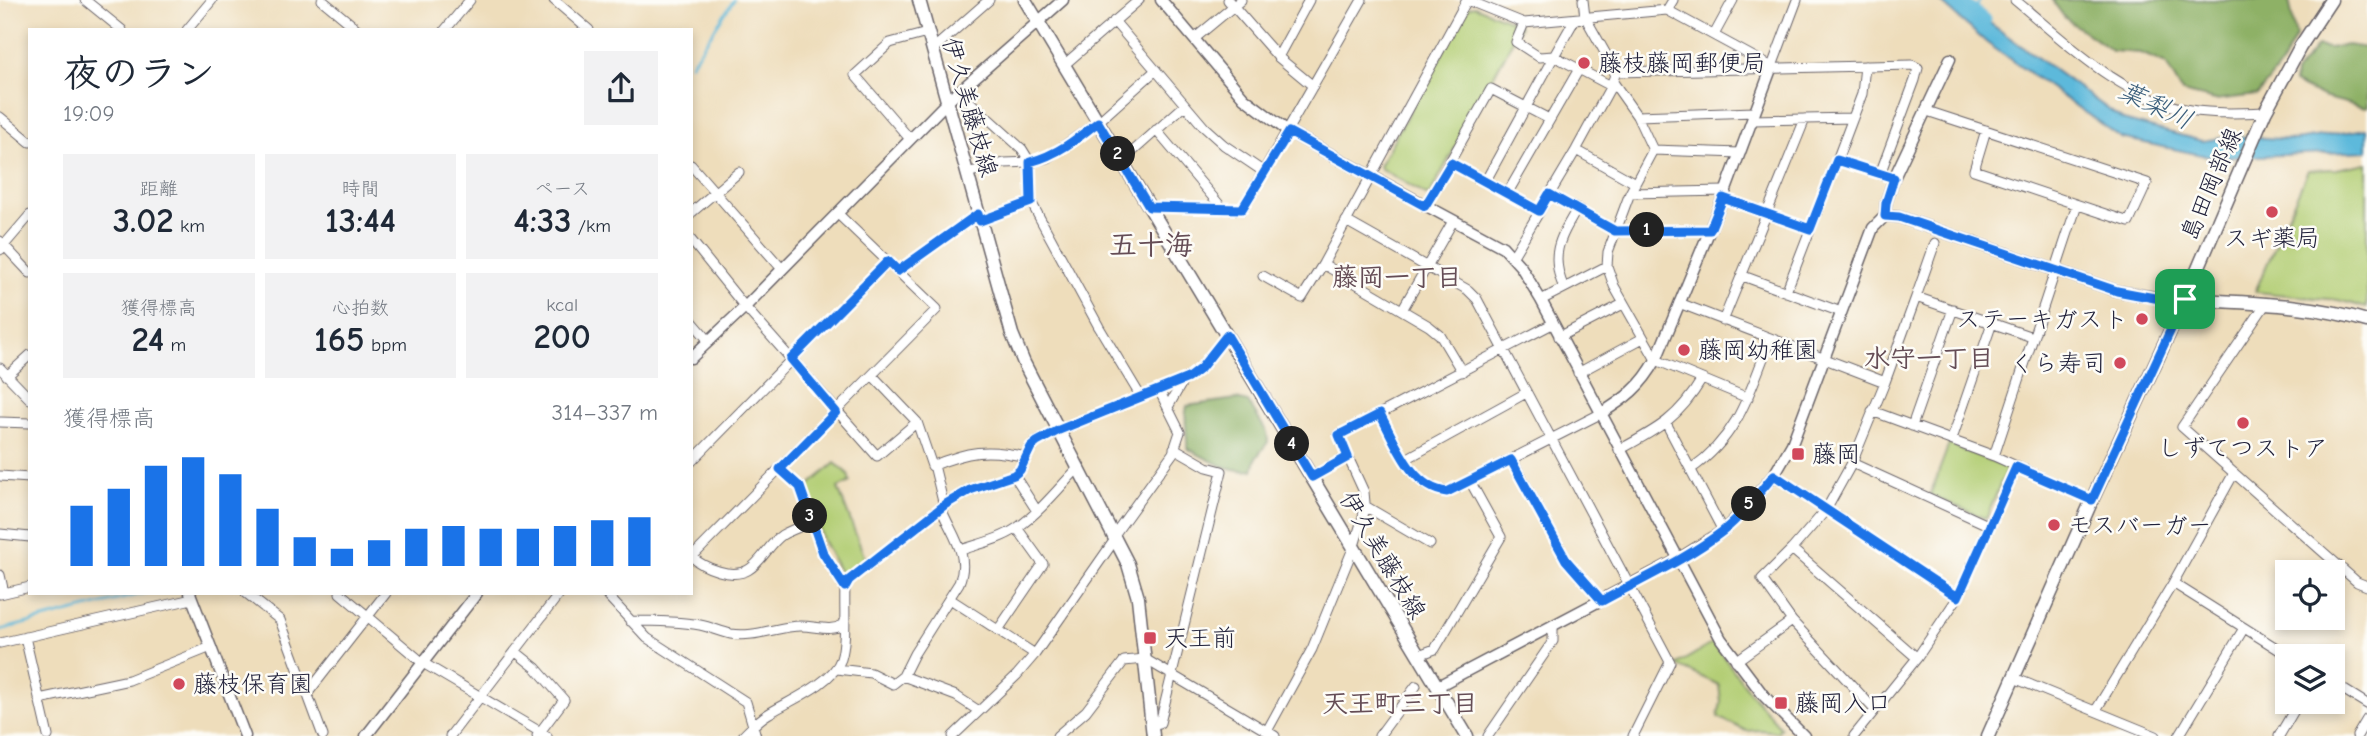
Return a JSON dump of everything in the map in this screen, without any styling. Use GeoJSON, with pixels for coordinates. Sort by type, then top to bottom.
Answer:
{"type":"FeatureCollection","features":[{"type":"Feature","properties":{"kind":"main road","name":"伊久美藤枝線"},"geometry":{"type":"LineString","coordinates":[[919,0],[1012,334],[1024,363],[1128,564],[1138,598],[1152,731]]}},
{"type":"Feature","properties":{"kind":"main road","name":"伊久美藤枝線"},"geometry":{"type":"LineString","coordinates":[[1025,0],[1467,736]]}},
{"type":"Feature","properties":{"kind":"main road","name":"島田岡部線"},"geometry":{"type":"LineString","coordinates":[[1988,736],[2092,500],[2185,299],[2264,115],[2300,47],[2331,0]]}},
{"type":"Feature","properties":{"kind":"main road"},"geometry":{"type":"LineString","coordinates":[[2185,299],[2320,310],[2367,321]]}},
{"type":"Feature","properties":{"kind":"street"},"geometry":{"type":"LineString","coordinates":[[85,0],[120,28]]}},
{"type":"Feature","properties":{"kind":"street"},"geometry":{"type":"LineString","coordinates":[[189,28],[212,0]]}},
{"type":"Feature","properties":{"kind":"street"},"geometry":{"type":"LineString","coordinates":[[322,0],[356,28]]}},
{"type":"Feature","properties":{"kind":"street"},"geometry":{"type":"LineString","coordinates":[[447,28],[470,0]]}},
{"type":"Feature","properties":{"kind":"street"},"geometry":{"type":"LineString","coordinates":[[554,0],[587,28]]}},
{"type":"Feature","properties":{"kind":"street"},"geometry":{"type":"LineString","coordinates":[[932,50],[989,0]]}},
{"type":"Feature","properties":{"kind":"street"},"geometry":{"type":"LineString","coordinates":[[693,356],[947,102],[1063,0]]}},
{"type":"Feature","properties":{"kind":"street"},"geometry":{"type":"LineString","coordinates":[[1064,65],[1139,0]]}},
{"type":"Feature","properties":{"kind":"street"},"geometry":{"type":"LineString","coordinates":[[1161,0],[1244,98],[1289,132],[1503,247],[1513,256],[1541,300],[1721,639],[1764,696],[1804,736]]}},
{"type":"Feature","properties":{"kind":"street"},"geometry":{"type":"LineString","coordinates":[[1278,57],[1309,0]]}},
{"type":"Feature","properties":{"kind":"street"},"geometry":{"type":"LineString","coordinates":[[1263,276],[1302,298],[1467,0],[1524,23],[1667,10],[1772,68]]}},
{"type":"Feature","properties":{"kind":"street"},"geometry":{"type":"LineString","coordinates":[[1485,182],[1554,56],[1580,18],[1583,0]]}},
{"type":"Feature","properties":{"kind":"street"},"geometry":{"type":"LineString","coordinates":[[1667,10],[1673,0]]}},
{"type":"Feature","properties":{"kind":"street"},"geometry":{"type":"LineString","coordinates":[[1714,35],[1733,0]]}},
{"type":"Feature","properties":{"kind":"street"},"geometry":{"type":"LineString","coordinates":[[1380,414],[1413,474],[1435,491],[1447,492],[1600,414],[1633,393],[1656,360],[1710,230],[1797,0]]}},
{"type":"Feature","properties":{"kind":"street"},"geometry":{"type":"LineString","coordinates":[[2015,0],[2108,74],[2149,98],[2207,112],[2264,115]]}},
{"type":"Feature","properties":{"kind":"street"},"geometry":{"type":"LineString","coordinates":[[1149,207],[1242,209],[1289,132],[1359,1]]}},
{"type":"Feature","properties":{"kind":"street"},"geometry":{"type":"LineString","coordinates":[[1194,39],[1234,2],[1278,57],[1313,86]]}},
{"type":"Feature","properties":{"kind":"street"},"geometry":{"type":"LineString","coordinates":[[1580,18],[1613,80],[1637,116],[1653,150]]}},
{"type":"Feature","properties":{"kind":"street"},"geometry":{"type":"LineString","coordinates":[[1114,22],[1204,127],[1224,145],[1264,172]]}},
{"type":"Feature","properties":{"kind":"street"},"geometry":{"type":"LineString","coordinates":[[1524,23],[1516,42],[1539,57],[1554,56],[1578,69],[1613,80],[1772,68],[1912,65],[1918,68],[1880,174]]}},
{"type":"Feature","properties":{"kind":"street"},"geometry":{"type":"LineString","coordinates":[[910,139],[855,75],[890,43],[927,33]]}},
{"type":"Feature","properties":{"kind":"street"},"geometry":{"type":"LineString","coordinates":[[1438,686],[1677,560],[1723,531],[1774,475],[1796,435],[1873,228],[1885,216],[1894,178],[1950,59]]}},
{"type":"Feature","properties":{"kind":"street"},"geometry":{"type":"LineString","coordinates":[[1786,292],[1862,94],[1865,66]]}},
{"type":"Feature","properties":{"kind":"street"},"geometry":{"type":"LineString","coordinates":[[1507,194],[1578,69]]}},
{"type":"Feature","properties":{"kind":"street"},"geometry":{"type":"LineString","coordinates":[[967,173],[1004,163],[1047,158],[1098,122],[1156,70]]}},
{"type":"Feature","properties":{"kind":"street"},"geometry":{"type":"LineString","coordinates":[[1513,256],[1613,80]]}},
{"type":"Feature","properties":{"kind":"street"},"geometry":{"type":"LineString","coordinates":[[1425,206],[1491,89],[1549,120]]}},
{"type":"Feature","properties":{"kind":"street"},"geometry":{"type":"LineString","coordinates":[[959,92],[1022,149],[1030,162],[1031,202],[1099,327],[1141,397]]}},
{"type":"Feature","properties":{"kind":"street"},"geometry":{"type":"LineString","coordinates":[[1122,161],[1185,105]]}},
{"type":"Feature","properties":{"kind":"street"},"geometry":{"type":"LineString","coordinates":[[1927,111],[1986,130],[2147,183],[2129,222],[1974,170],[1986,130]]}},
{"type":"Feature","properties":{"kind":"street"},"geometry":{"type":"LineString","coordinates":[[1637,116],[1853,118]]}},
{"type":"Feature","properties":{"kind":"street"},"geometry":{"type":"LineString","coordinates":[[0,117],[28,140]]}},
{"type":"Feature","properties":{"kind":"street"},"geometry":{"type":"LineString","coordinates":[[1723,321],[1805,119]]}},
{"type":"Feature","properties":{"kind":"street"},"geometry":{"type":"LineString","coordinates":[[1156,130],[1223,209]]}},
{"type":"Feature","properties":{"kind":"street"},"geometry":{"type":"LineString","coordinates":[[1576,149],[1635,183]]}},
{"type":"Feature","properties":{"kind":"street"},"geometry":{"type":"LineString","coordinates":[[1653,150],[1740,153]]}},
{"type":"Feature","properties":{"kind":"street"},"geometry":{"type":"LineString","coordinates":[[1653,150],[1630,193],[1615,231],[1608,252],[1607,267],[1623,304],[1656,360],[1748,398]]}},
{"type":"Feature","properties":{"kind":"street"},"geometry":{"type":"LineString","coordinates":[[1837,160],[1894,178]]}},
{"type":"Feature","properties":{"kind":"street"},"geometry":{"type":"LineString","coordinates":[[1451,163],[1539,211]]}},
{"type":"Feature","properties":{"kind":"street"},"geometry":{"type":"LineString","coordinates":[[693,167],[782,269]]}},
{"type":"Feature","properties":{"kind":"street"},"geometry":{"type":"LineString","coordinates":[[693,211],[739,172]]}},
{"type":"Feature","properties":{"kind":"street"},"geometry":{"type":"LineString","coordinates":[[1630,193],[1724,194],[1810,229]]}},
{"type":"Feature","properties":{"kind":"street"},"geometry":{"type":"LineString","coordinates":[[1549,194],[1615,231],[1710,230]]}},
{"type":"Feature","properties":{"kind":"street"},"geometry":{"type":"LineString","coordinates":[[898,271],[979,218],[1031,202]]}},
{"type":"Feature","properties":{"kind":"street"},"geometry":{"type":"LineString","coordinates":[[1994,456],[2077,205]]}},
{"type":"Feature","properties":{"kind":"street"},"geometry":{"type":"LineString","coordinates":[[1564,288],[1557,268],[1558,245],[1577,209]]}},
{"type":"Feature","properties":{"kind":"street"},"geometry":{"type":"LineString","coordinates":[[693,557],[937,309],[837,213]]}},
{"type":"Feature","properties":{"kind":"street"},"geometry":{"type":"LineString","coordinates":[[1885,216],[1899,217],[2117,291],[2160,299],[2185,299]]}},
{"type":"Feature","properties":{"kind":"street"},"geometry":{"type":"LineString","coordinates":[[28,217],[1,245],[28,270]]}},
{"type":"Feature","properties":{"kind":"street"},"geometry":{"type":"LineString","coordinates":[[1346,221],[1468,290],[1477,299],[1670,662],[1633,736]]}},
{"type":"Feature","properties":{"kind":"street"},"geometry":{"type":"LineString","coordinates":[[1402,310],[1454,221]]}},
{"type":"Feature","properties":{"kind":"street"},"geometry":{"type":"LineString","coordinates":[[693,242],[745,307],[877,456],[917,422]]}},
{"type":"Feature","properties":{"kind":"street"},"geometry":{"type":"LineString","coordinates":[[1874,709],[1791,621],[1762,579],[1826,510],[1852,463],[1936,243]]}},
{"type":"Feature","properties":{"kind":"street"},"geometry":{"type":"LineString","coordinates":[[693,460],[888,261]]}},
{"type":"Feature","properties":{"kind":"street"},"geometry":{"type":"LineString","coordinates":[[1323,264],[1429,326],[1440,335],[1462,372]]}},
{"type":"Feature","properties":{"kind":"street"},"geometry":{"type":"LineString","coordinates":[[1541,300],[1607,267]]}},
{"type":"Feature","properties":{"kind":"street"},"geometry":{"type":"LineString","coordinates":[[1743,276],[1841,312]]}},
{"type":"Feature","properties":{"kind":"street"},"geometry":{"type":"LineString","coordinates":[[1916,297],[2032,337]]}},
{"type":"Feature","properties":{"kind":"street"},"geometry":{"type":"LineString","coordinates":[[1679,303],[1769,340],[1825,358],[1885,382]]}},
{"type":"Feature","properties":{"kind":"street"},"geometry":{"type":"LineString","coordinates":[[1559,337],[1623,304]]}},
{"type":"Feature","properties":{"kind":"street"},"geometry":{"type":"LineString","coordinates":[[2265,305],[2182,427],[2357,582],[2367,586]]}},
{"type":"Feature","properties":{"kind":"street"},"geometry":{"type":"LineString","coordinates":[[1912,426],[1953,309]]}},
{"type":"Feature","properties":{"kind":"street"},"geometry":{"type":"LineString","coordinates":[[693,322],[709,341]]}},
{"type":"Feature","properties":{"kind":"street"},"geometry":{"type":"LineString","coordinates":[[1952,439],[1992,323]]}},
{"type":"Feature","properties":{"kind":"street"},"geometry":{"type":"LineString","coordinates":[[1057,736],[1086,711],[1124,661],[1145,659],[1271,734],[1312,649],[1354,546],[1365,506],[1364,492],[1339,435],[1552,324]]}},
{"type":"Feature","properties":{"kind":"street"},"geometry":{"type":"LineString","coordinates":[[743,736],[754,724],[822,681],[836,669],[842,657],[845,587],[849,580],[943,507],[970,490],[1014,475],[1037,442],[1059,430],[1184,379],[1201,368],[1227,335]]}},
{"type":"Feature","properties":{"kind":"street"},"geometry":{"type":"LineString","coordinates":[[1578,373],[1643,338]]}},
{"type":"Feature","properties":{"kind":"street"},"geometry":{"type":"LineString","coordinates":[[1690,469],[1725,438],[1737,421],[1769,340]]}},
{"type":"Feature","properties":{"kind":"street"},"geometry":{"type":"LineString","coordinates":[[28,356],[4,372],[28,397]]}},
{"type":"Feature","properties":{"kind":"street"},"geometry":{"type":"LineString","coordinates":[[836,669],[871,673],[893,684],[904,676],[914,654],[950,599],[964,572],[964,556],[943,507],[934,465],[932,466],[917,422],[872,375]]}},
{"type":"Feature","properties":{"kind":"street"},"geometry":{"type":"LineString","coordinates":[[1168,407],[1184,379]]}},
{"type":"Feature","properties":{"kind":"street"},"geometry":{"type":"LineString","coordinates":[[1619,450],[1666,423],[1691,399],[1702,379]]}},
{"type":"Feature","properties":{"kind":"street"},"geometry":{"type":"LineString","coordinates":[[953,736],[1017,675],[1035,654],[1174,448],[1180,432],[1159,390]]}},
{"type":"Feature","properties":{"kind":"street"},"geometry":{"type":"LineString","coordinates":[[1406,459],[1526,393]]}},
{"type":"Feature","properties":{"kind":"street"},"geometry":{"type":"LineString","coordinates":[[1872,411],[1952,439],[2092,500]]}},
{"type":"Feature","properties":{"kind":"street"},"geometry":{"type":"LineString","coordinates":[[0,422],[28,423]]}},
{"type":"Feature","properties":{"kind":"street"},"geometry":{"type":"LineString","coordinates":[[1666,423],[1723,531]]}},
{"type":"Feature","properties":{"kind":"street"},"geometry":{"type":"LineString","coordinates":[[1152,731],[1160,723],[1222,471],[1207,467],[1174,448]]}},
{"type":"Feature","properties":{"kind":"street"},"geometry":{"type":"LineString","coordinates":[[934,465],[966,452],[1003,451],[1026,457]]}},
{"type":"Feature","properties":{"kind":"street"},"geometry":{"type":"LineString","coordinates":[[1312,477],[1348,457]]}},
{"type":"Feature","properties":{"kind":"street"},"geometry":{"type":"LineString","coordinates":[[1511,460],[1566,560],[1602,601]]}},
{"type":"Feature","properties":{"kind":"street"},"geometry":{"type":"LineString","coordinates":[[1852,463],[1990,526]]}},
{"type":"Feature","properties":{"kind":"street"},"geometry":{"type":"LineString","coordinates":[[961,550],[1017,528],[1079,467]]}},
{"type":"Feature","properties":{"kind":"street"},"geometry":{"type":"LineString","coordinates":[[1854,736],[1917,658],[1958,597],[2016,467]]}},
{"type":"Feature","properties":{"kind":"street"},"geometry":{"type":"LineString","coordinates":[[780,469],[800,487],[823,553],[845,587]]}},
{"type":"Feature","properties":{"kind":"street"},"geometry":{"type":"LineString","coordinates":[[2096,710],[2173,583],[2234,473]]}},
{"type":"Feature","properties":{"kind":"street"},"geometry":{"type":"LineString","coordinates":[[1014,475],[1037,511]]}},
{"type":"Feature","properties":{"kind":"street"},"geometry":{"type":"LineString","coordinates":[[1774,475],[1958,597]]}},
{"type":"Feature","properties":{"kind":"street"},"geometry":{"type":"LineString","coordinates":[[0,476],[28,478]]}},
{"type":"Feature","properties":{"kind":"street"},"geometry":{"type":"LineString","coordinates":[[1419,655],[1434,649],[1501,537],[1470,481]]}},
{"type":"Feature","properties":{"kind":"street"},"geometry":{"type":"LineString","coordinates":[[1365,506],[1430,544]]}},
{"type":"Feature","properties":{"kind":"street"},"geometry":{"type":"LineString","coordinates":[[693,559],[700,565],[716,570],[735,573],[747,571],[781,536],[812,522]]}},
{"type":"Feature","properties":{"kind":"street"},"geometry":{"type":"LineString","coordinates":[[998,630],[1043,564],[1017,528]]}},
{"type":"Feature","properties":{"kind":"street"},"geometry":{"type":"LineString","coordinates":[[0,534],[28,537]]}},
{"type":"Feature","properties":{"kind":"street"},"geometry":{"type":"LineString","coordinates":[[1792,549],[1917,658]]}},
{"type":"Feature","properties":{"kind":"street"},"geometry":{"type":"LineString","coordinates":[[0,575],[2,593],[28,587]]}},
{"type":"Feature","properties":{"kind":"street"},"geometry":{"type":"LineString","coordinates":[[2173,583],[2275,647]]}},
{"type":"Feature","properties":{"kind":"street"},"geometry":{"type":"LineString","coordinates":[[0,643],[191,595],[241,735]]}},
{"type":"Feature","properties":{"kind":"street"},"geometry":{"type":"LineString","coordinates":[[249,595],[280,620],[323,736]]}},
{"type":"Feature","properties":{"kind":"street"},"geometry":{"type":"LineString","coordinates":[[342,595],[422,663],[541,735],[564,700],[537,668],[516,652]]}},
{"type":"Feature","properties":{"kind":"street"},"geometry":{"type":"LineString","coordinates":[[307,694],[384,595]]}},
{"type":"Feature","properties":{"kind":"street"},"geometry":{"type":"LineString","coordinates":[[366,736],[475,595]]}},
{"type":"Feature","properties":{"kind":"street"},"geometry":{"type":"LineString","coordinates":[[450,736],[559,595]]}},
{"type":"Feature","properties":{"kind":"street"},"geometry":{"type":"LineString","coordinates":[[611,595],[630,621],[671,655],[746,702],[756,736]]}},
{"type":"Feature","properties":{"kind":"street"},"geometry":{"type":"LineString","coordinates":[[950,599],[1035,654]]}},
{"type":"Feature","properties":{"kind":"street"},"geometry":{"type":"LineString","coordinates":[[630,621],[672,621],[703,626],[732,635],[762,633],[784,627],[835,629],[843,625]]}},
{"type":"Feature","properties":{"kind":"street"},"geometry":{"type":"LineString","coordinates":[[1737,661],[1791,621]]}},
{"type":"Feature","properties":{"kind":"street"},"geometry":{"type":"LineString","coordinates":[[1488,736],[1553,641],[1553,625]]}},
{"type":"Feature","properties":{"kind":"street"},"geometry":{"type":"LineString","coordinates":[[2179,736],[2244,628]]}},
{"type":"Feature","properties":{"kind":"street"},"geometry":{"type":"LineString","coordinates":[[24,637],[48,736]]}},
{"type":"Feature","properties":{"kind":"street"},"geometry":{"type":"LineString","coordinates":[[39,699],[129,680],[211,647]]}},
{"type":"Feature","properties":{"kind":"street"},"geometry":{"type":"LineString","coordinates":[[904,676],[956,696],[979,711]]}},
{"type":"Feature","properties":{"kind":"street"},"geometry":{"type":"LineString","coordinates":[[2014,678],[2156,736]]}},
{"type":"Feature","properties":{"kind":"street"},"geometry":{"type":"LineString","coordinates":[[1379,736],[1416,686]]}},
{"type":"Feature","properties":{"kind":"street"},"geometry":{"type":"LineString","coordinates":[[2345,690],[2367,704]]}},
{"type":"Feature","properties":{"kind":"street"},"geometry":{"type":"LineString","coordinates":[[2279,736],[2292,714]]}},
{"type":"Feature","properties":{"kind":"street"},"geometry":{"type":"LineString","coordinates":[[2357,736],[2367,719]]}},
{"type":"Feature","properties":{"kind":"green space"},"geometry":{"type":"Polygon","coordinates":[[[2052,0],[2289,0],[2296,37],[2281,65],[2257,95],[2215,100],[2182,92],[2166,64],[2141,53],[2112,51],[2065,18],[2052,0]]]}},
{"type":"Feature","properties":{"kind":"green space"},"geometry":{"type":"Polygon","coordinates":[[[1474,6],[1517,23],[1520,27],[1430,194],[1426,195],[1379,166],[1467,8],[1474,6]]]}},
{"type":"Feature","properties":{"kind":"green space"},"geometry":{"type":"Polygon","coordinates":[[[2347,45],[2367,48],[2365,108],[2323,97],[2294,83],[2295,74],[2317,46],[2329,48],[2347,45]]]}},
{"type":"Feature","properties":{"kind":"green space"},"geometry":{"type":"Polygon","coordinates":[[[2367,163],[2367,308],[2338,300],[2255,292],[2308,170],[2336,169],[2367,163]]]}},
{"type":"Feature","properties":{"kind":"green space"},"geometry":{"type":"Polygon","coordinates":[[[1236,399],[1248,402],[1267,432],[1268,442],[1256,458],[1253,470],[1227,467],[1187,448],[1187,406],[1236,399]]]}},
{"type":"Feature","properties":{"kind":"green space"},"geometry":{"type":"Polygon","coordinates":[[[1949,444],[2007,468],[1987,517],[1930,495],[1949,444]]]}},
{"type":"Feature","properties":{"kind":"green space"},"geometry":{"type":"Polygon","coordinates":[[[835,463],[848,474],[850,482],[838,488],[866,561],[842,577],[823,540],[806,488],[835,463]]]}},
{"type":"Feature","properties":{"kind":"green space"},"geometry":{"type":"Polygon","coordinates":[[[1713,643],[1781,728],[1777,732],[1746,731],[1718,717],[1721,702],[1719,685],[1676,665],[1713,643]]]}},
{"type":"Feature","properties":{"kind":"water"},"geometry":{"type":"Polygon","coordinates":[[[1938,0],[1958,0],[2123,120],[2202,141],[2235,136],[2295,140],[2367,129],[2367,151],[2216,158],[2121,138],[1987,43],[1938,0]]]}},
{"type":"Feature","properties":{"kind":"waterway"},"geometry":{"type":"LineString","coordinates":[[693,61],[734,0]]}},
{"type":"Feature","properties":{"kind":"waterway","name":"葉梨川"},"geometry":{"type":"LineString","coordinates":[[1958,0],[1983,21]]}},
{"type":"Feature","properties":{"kind":"waterway"},"geometry":{"type":"LineString","coordinates":[[1974,13],[1980,0]]}},
{"type":"Feature","properties":{"kind":"waterway"},"geometry":{"type":"LineString","coordinates":[[0,630],[137,595]]}},
{"type":"Feature","properties":{"kind":"place","name":"藤枝藤岡郵便局"},"geometry":{"type":"Point","coordinates":[1584,63]}},
{"type":"Feature","properties":{"kind":"place","name":"スギ薬局"},"geometry":{"type":"Point","coordinates":[2272,212]}},
{"type":"Feature","properties":{"kind":"place","name":"ステーキガスト"},"geometry":{"type":"Point","coordinates":[2142,319]}},
{"type":"Feature","properties":{"kind":"place","name":"藤岡幼稚園"},"geometry":{"type":"Point","coordinates":[1684,350]}},
{"type":"Feature","properties":{"kind":"place","name":"くら寿司"},"geometry":{"type":"Point","coordinates":[2120,363]}},
{"type":"Feature","properties":{"kind":"place","name":"しずてつストア"},"geometry":{"type":"Point","coordinates":[2243,423]}},
{"type":"Feature","properties":{"kind":"place","name":"藤岡"},"geometry":{"type":"Point","coordinates":[1798,454]}},
{"type":"Feature","properties":{"kind":"place","name":"モスバーガー"},"geometry":{"type":"Point","coordinates":[2054,525]}},
{"type":"Feature","properties":{"kind":"place","name":"天王前"},"geometry":{"type":"Point","coordinates":[1150,638]}},
{"type":"Feature","properties":{"kind":"place","name":"藤枝保育園"},"geometry":{"type":"Point","coordinates":[179,684]}},
{"type":"Feature","properties":{"kind":"place","name":"藤岡入口"},"geometry":{"type":"Point","coordinates":[1781,703]}},
{"type":"Feature","properties":{"kind":"district","name":"五十海"},"geometry":{"type":"Point","coordinates":[1151,244]}},
{"type":"Feature","properties":{"kind":"district","name":"藤岡一丁目"},"geometry":{"type":"Point","coordinates":[1397,277]}},
{"type":"Feature","properties":{"kind":"district","name":"水守一丁目"},"geometry":{"type":"Point","coordinates":[1929,358]}},
{"type":"Feature","properties":{"kind":"district","name":"天王町三丁目"},"geometry":{"type":"Point","coordinates":[1400,703]}},
{"type":"Feature","properties":{"kind":"route"},"geometry":{"type":"LineString","coordinates":[[1098,122],[1149,207],[1242,209],[1289,132],[1425,206],[1451,163],[1539,211],[1549,194],[1615,231],[1710,230],[1723,198],[1810,229],[1837,160],[1894,178],[1885,216],[1899,217],[2117,291],[2160,299],[2185,299],[2092,500],[2016,467],[1958,597],[1774,475],[1723,531],[1602,601],[1566,560],[1511,460],[1447,492],[1435,491],[1413,474],[1380,414],[1339,435],[1348,457],[1312,477],[1227,335],[1201,368],[1188,378],[1059,430],[1037,442],[1014,475],[970,490],[946,504],[849,580],[845,587],[823,553],[800,487],[780,469],[836,412],[791,359],[888,261],[898,271],[978,214],[980,221],[1031,202],[1030,162],[1047,158],[1098,122]]}}]}
